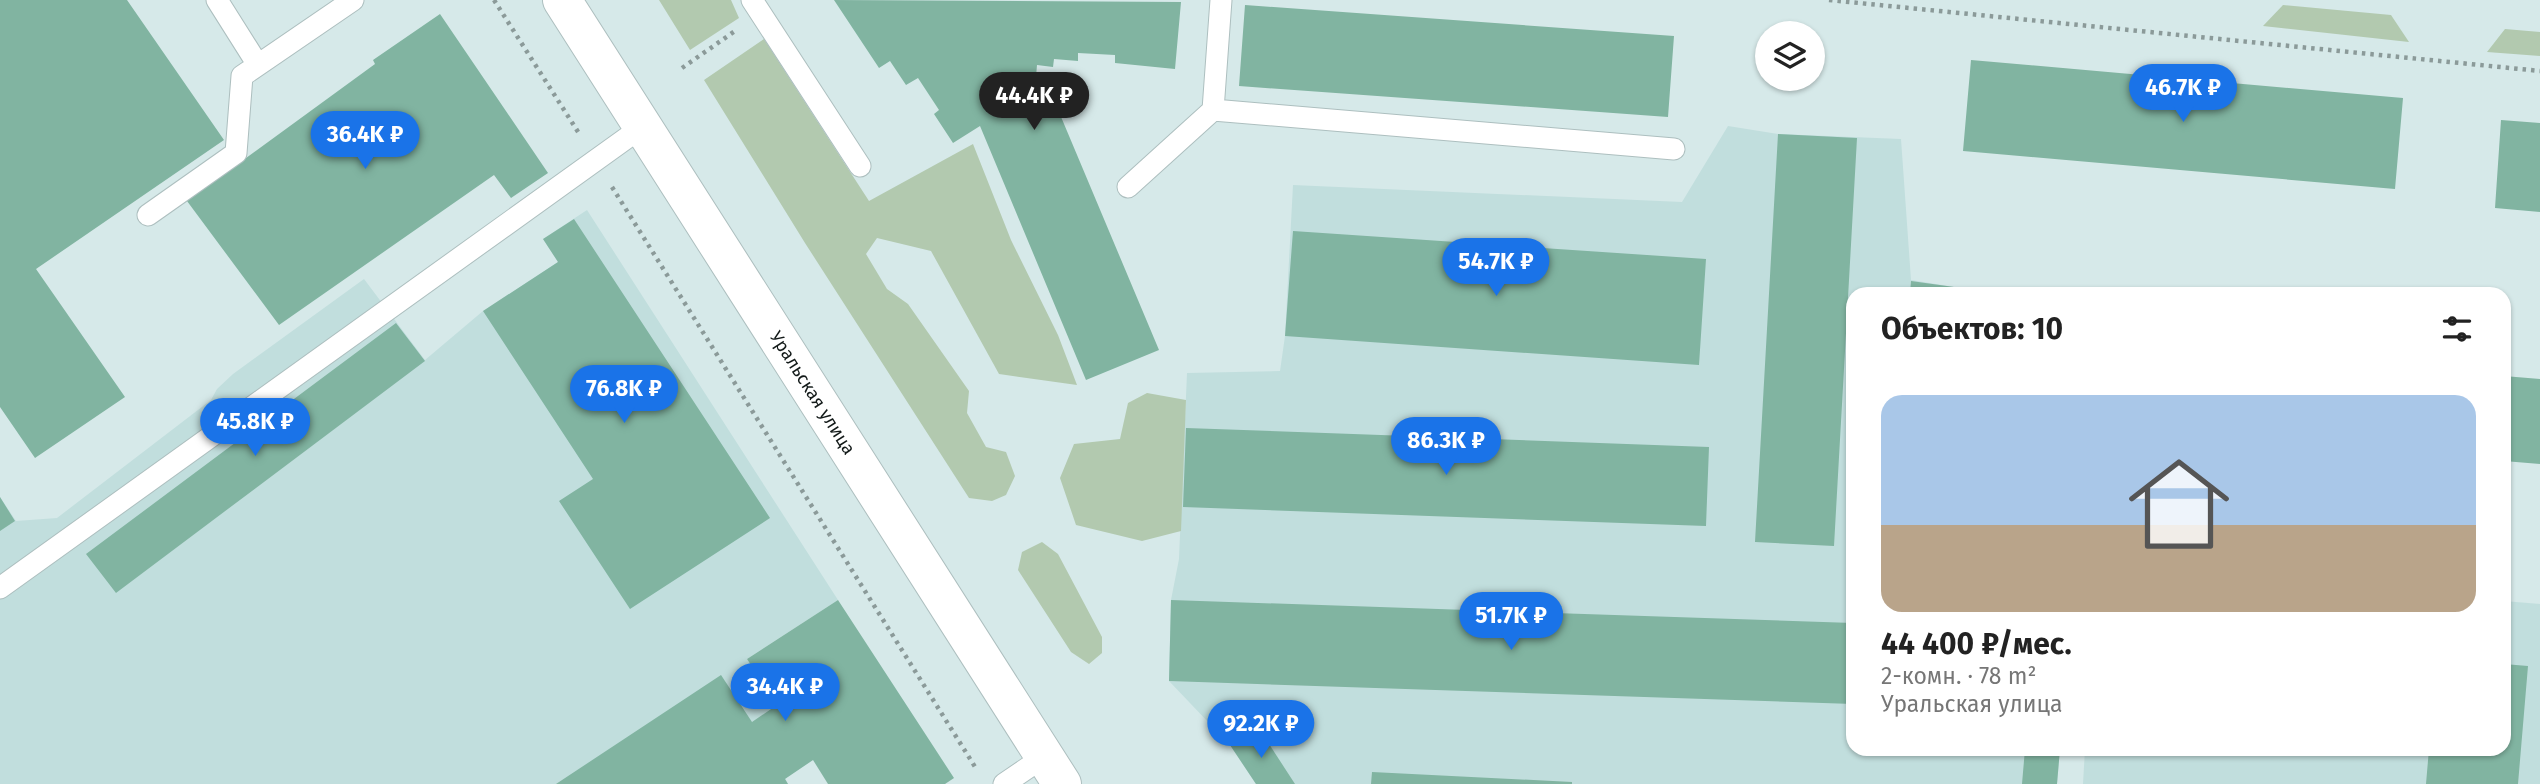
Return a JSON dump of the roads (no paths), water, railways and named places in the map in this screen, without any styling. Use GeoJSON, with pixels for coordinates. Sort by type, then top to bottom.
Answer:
{"type":"FeatureCollection","features":[{"type":"Feature","properties":{"kind":"street","name":"Уральская улица"},"geometry":{"type":"LineString","coordinates":[[562,0],[1053,770]]}},
{"type":"Feature","properties":{"kind":"lane"},"geometry":{"type":"LineString","coordinates":[[217,0],[258,65]]}},
{"type":"Feature","properties":{"kind":"lane"},"geometry":{"type":"LineString","coordinates":[[148,215],[236,153],[242,76],[354,0]]}},
{"type":"Feature","properties":{"kind":"lane"},"geometry":{"type":"LineString","coordinates":[[1128,187],[1213,110],[1222,0]]}},
{"type":"Feature","properties":{"kind":"lane"},"geometry":{"type":"LineString","coordinates":[[756,6],[860,166]]}},
{"type":"Feature","properties":{"kind":"lane"},"geometry":{"type":"LineString","coordinates":[[1213,110],[1674,149]]}},
{"type":"Feature","properties":{"kind":"lane"},"geometry":{"type":"LineString","coordinates":[[0,588],[642,127]]}},
{"type":"Feature","properties":{"kind":"lane"},"geometry":{"type":"LineString","coordinates":[[1004,784],[1053,770]]}}]}
